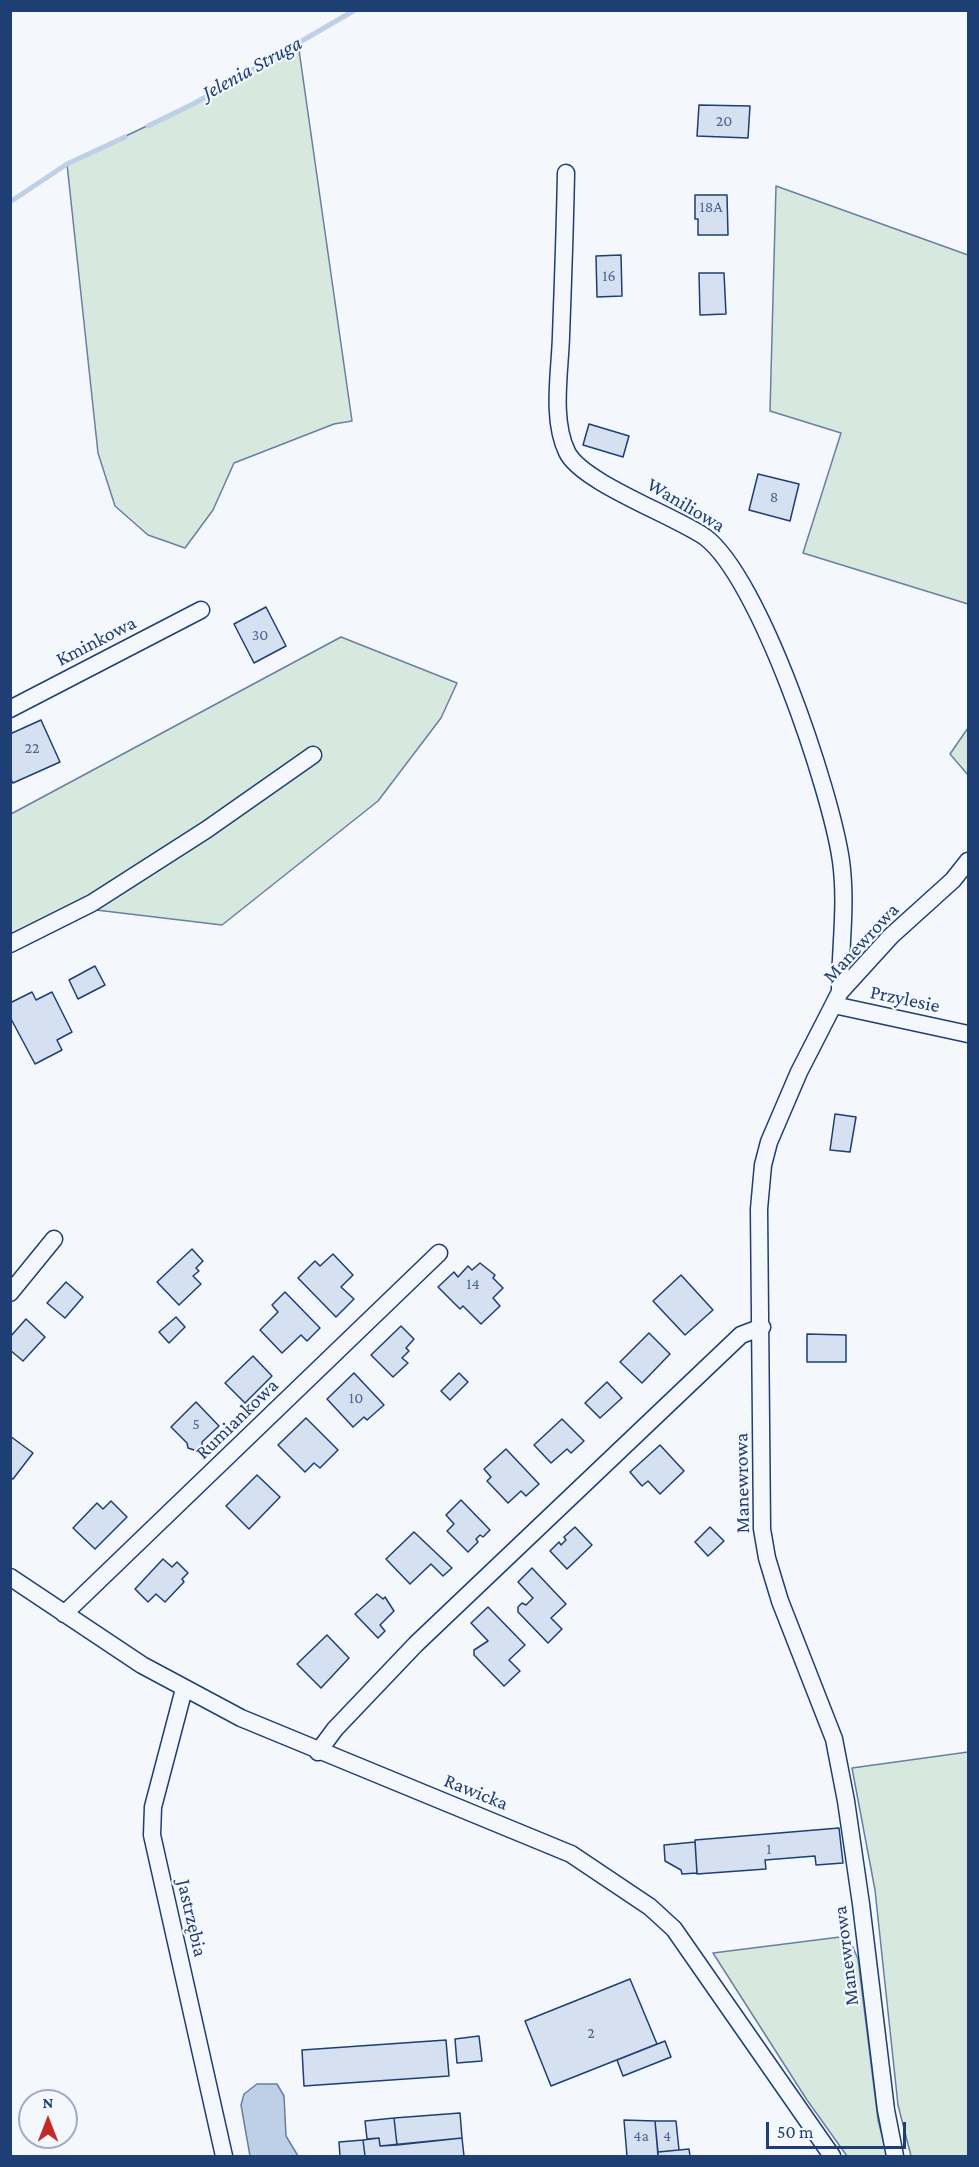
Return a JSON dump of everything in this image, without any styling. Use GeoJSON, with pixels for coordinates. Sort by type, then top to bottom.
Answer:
{"type":"FeatureCollection","features":[{"type":"Feature","properties":{"kind":"street","name":"Waniliowa"},"geometry":{"type":"LineString","coordinates":[[566,173],[559,407],[565,447],[580,470],[668,515],[707,539],[734,568],[748,596],[774,652],[811,747],[837,834],[844,891],[837,998]]}},
{"type":"Feature","properties":{"kind":"street","name":"Kminkowa"},"geometry":{"type":"LineString","coordinates":[[10,709],[201,610]]}},
{"type":"Feature","properties":{"kind":"street"},"geometry":{"type":"LineString","coordinates":[[10,944],[92,903],[206,830],[314,755]]}},
{"type":"Feature","properties":{"kind":"street","name":"Manewrowa"},"geometry":{"type":"LineString","coordinates":[[895,2157],[886,2110],[846,1801],[834,1739],[780,1601],[765,1546],[761,1514],[762,1327],[759,1209],[763,1165],[769,1142],[799,1072],[837,998],[891,936],[953,880],[969,861]]}},
{"type":"Feature","properties":{"kind":"street","name":"Przylesie"},"geometry":{"type":"LineString","coordinates":[[837,998],[969,1034]]}},
{"type":"Feature","properties":{"kind":"street"},"geometry":{"type":"LineString","coordinates":[[10,1293],[54,1239]]}},
{"type":"Feature","properties":{"kind":"street","name":"Rumiankowa"},"geometry":{"type":"LineString","coordinates":[[64,1614],[439,1253]]}},
{"type":"Feature","properties":{"kind":"street"},"geometry":{"type":"LineString","coordinates":[[318,1752],[367,1695],[458,1603],[741,1335],[762,1327]]}},
{"type":"Feature","properties":{"kind":"street","name":"Rawicka"},"geometry":{"type":"LineString","coordinates":[[10,1577],[141,1665],[184,1689],[318,1752],[571,1854],[650,1907],[674,1929],[832,2157]]}},
{"type":"Feature","properties":{"kind":"street","name":"Jastrzębia"},"geometry":{"type":"LineString","coordinates":[[184,1689],[155,1799],[152,1835],[224,2157]]}},
{"type":"Feature","properties":{"kind":"shaded area"},"geometry":{"type":"Polygon","coordinates":[[[298,43],[352,421],[334,424],[234,463],[213,510],[185,548],[148,535],[115,506],[98,453],[67,164],[195,103],[298,43]]]}},
{"type":"Feature","properties":{"kind":"shaded area"},"geometry":{"type":"Polygon","coordinates":[[[776,186],[968,255],[968,604],[803,553],[841,433],[770,411],[776,186]]]}},
{"type":"Feature","properties":{"kind":"shaded area"},"geometry":{"type":"Polygon","coordinates":[[[341,637],[457,683],[441,718],[378,801],[222,925],[96,910],[11,944],[11,814],[341,637]]]}},
{"type":"Feature","properties":{"kind":"shaded area"},"geometry":{"type":"Polygon","coordinates":[[[968,728],[968,775],[950,754],[968,728]]]}},
{"type":"Feature","properties":{"kind":"shaded area"},"geometry":{"type":"Polygon","coordinates":[[[968,1752],[968,2156],[911,2156],[898,2105],[875,1890],[852,1768],[968,1752]]]}},
{"type":"Feature","properties":{"kind":"shaded area"},"geometry":{"type":"Polygon","coordinates":[[[848,1936],[858,1959],[878,2120],[887,2156],[847,2156],[807,2100],[713,1953],[848,1936]]]}},
{"type":"Feature","properties":{"kind":"water"},"geometry":{"type":"Polygon","coordinates":[[[257,2084],[277,2084],[284,2096],[286,2136],[298,2156],[250,2156],[241,2105],[244,2094],[257,2084]]]}},
{"type":"Feature","properties":{"kind":"building"},"geometry":{"type":"Polygon","coordinates":[[[699,105],[750,106],[748,138],[697,136],[699,105]]]}},
{"type":"Feature","properties":{"kind":"building"},"geometry":{"type":"Polygon","coordinates":[[[695,195],[727,195],[728,235],[698,235],[695,195]]]}},
{"type":"Feature","properties":{"kind":"building"},"geometry":{"type":"Polygon","coordinates":[[[621,255],[622,296],[597,297],[596,256],[621,255]]]}},
{"type":"Feature","properties":{"kind":"building"},"geometry":{"type":"Polygon","coordinates":[[[699,273],[724,273],[726,314],[700,315],[699,273]]]}},
{"type":"Feature","properties":{"kind":"building"},"geometry":{"type":"Polygon","coordinates":[[[589,424],[629,436],[623,457],[583,445],[589,424]]]}},
{"type":"Feature","properties":{"kind":"building"},"geometry":{"type":"Polygon","coordinates":[[[758,474],[799,484],[790,521],[749,510],[758,474]]]}},
{"type":"Feature","properties":{"kind":"building"},"geometry":{"type":"Polygon","coordinates":[[[266,607],[286,646],[254,663],[234,624],[266,607]]]}},
{"type":"Feature","properties":{"kind":"building"},"geometry":{"type":"Polygon","coordinates":[[[41,720],[60,762],[13,783],[10,778],[10,734],[41,720]]]}},
{"type":"Feature","properties":{"kind":"building"},"geometry":{"type":"Polygon","coordinates":[[[95,966],[105,985],[78,999],[69,980],[95,966]]]}},
{"type":"Feature","properties":{"kind":"building"},"geometry":{"type":"Polygon","coordinates":[[[32,992],[36,1000],[52,992],[72,1032],[57,1040],[62,1050],[35,1064],[10,1017],[10,1003],[32,992]]]}},
{"type":"Feature","properties":{"kind":"building"},"geometry":{"type":"Polygon","coordinates":[[[835,1114],[856,1117],[850,1152],[830,1150],[835,1114]]]}},
{"type":"Feature","properties":{"kind":"building"},"geometry":{"type":"Polygon","coordinates":[[[192,1249],[203,1261],[196,1268],[199,1271],[193,1276],[201,1284],[179,1305],[157,1282],[192,1249]]]}},
{"type":"Feature","properties":{"kind":"building"},"geometry":{"type":"Polygon","coordinates":[[[333,1254],[353,1275],[341,1287],[354,1299],[336,1317],[298,1278],[315,1261],[320,1266],[333,1254]]]}},
{"type":"Feature","properties":{"kind":"building"},"geometry":{"type":"Polygon","coordinates":[[[480,1263],[495,1275],[493,1278],[503,1288],[493,1298],[500,1306],[481,1324],[463,1306],[460,1309],[438,1287],[454,1272],[458,1277],[468,1266],[472,1270],[480,1263]]]}},
{"type":"Feature","properties":{"kind":"building"},"geometry":{"type":"Polygon","coordinates":[[[681,1275],[713,1310],[685,1335],[653,1301],[681,1275]]]}},
{"type":"Feature","properties":{"kind":"building"},"geometry":{"type":"Polygon","coordinates":[[[66,1282],[83,1297],[65,1318],[47,1303],[66,1282]]]}},
{"type":"Feature","properties":{"kind":"building"},"geometry":{"type":"Polygon","coordinates":[[[285,1292],[320,1328],[307,1341],[301,1335],[282,1353],[260,1330],[278,1312],[272,1305],[285,1292]]]}},
{"type":"Feature","properties":{"kind":"building"},"geometry":{"type":"Polygon","coordinates":[[[176,1317],[185,1327],[169,1343],[159,1332],[176,1317]]]}},
{"type":"Feature","properties":{"kind":"building"},"geometry":{"type":"Polygon","coordinates":[[[26,1319],[45,1337],[23,1361],[10,1350],[10,1337],[26,1319]]]}},
{"type":"Feature","properties":{"kind":"building"},"geometry":{"type":"Polygon","coordinates":[[[401,1326],[414,1339],[406,1348],[409,1351],[402,1358],[408,1363],[393,1377],[371,1355],[401,1326]]]}},
{"type":"Feature","properties":{"kind":"building"},"geometry":{"type":"Polygon","coordinates":[[[649,1333],[670,1354],[642,1383],[620,1362],[649,1333]]]}},
{"type":"Feature","properties":{"kind":"building"},"geometry":{"type":"Polygon","coordinates":[[[807,1334],[846,1335],[846,1362],[807,1362],[807,1334]]]}},
{"type":"Feature","properties":{"kind":"building"},"geometry":{"type":"Polygon","coordinates":[[[253,1356],[272,1376],[245,1403],[225,1383],[253,1356]]]}},
{"type":"Feature","properties":{"kind":"building"},"geometry":{"type":"Polygon","coordinates":[[[354,1373],[384,1405],[367,1420],[364,1417],[353,1427],[327,1399],[354,1373]]]}},
{"type":"Feature","properties":{"kind":"building"},"geometry":{"type":"Polygon","coordinates":[[[459,1373],[468,1382],[450,1400],[441,1391],[459,1373]]]}},
{"type":"Feature","properties":{"kind":"building"},"geometry":{"type":"Polygon","coordinates":[[[607,1382],[622,1398],[600,1418],[585,1403],[607,1382]]]}},
{"type":"Feature","properties":{"kind":"building"},"geometry":{"type":"Polygon","coordinates":[[[196,1402],[219,1426],[202,1442],[202,1447],[197,1451],[188,1448],[187,1443],[171,1427],[196,1402]]]}},
{"type":"Feature","properties":{"kind":"building"},"geometry":{"type":"Polygon","coordinates":[[[306,1418],[338,1450],[320,1468],[314,1463],[305,1472],[278,1445],[306,1418]]]}},
{"type":"Feature","properties":{"kind":"building"},"geometry":{"type":"Polygon","coordinates":[[[562,1419],[584,1441],[571,1453],[567,1449],[551,1463],[534,1445],[562,1419]]]}},
{"type":"Feature","properties":{"kind":"building"},"geometry":{"type":"Polygon","coordinates":[[[10,1436],[33,1453],[13,1479],[10,1478],[10,1436]]]}},
{"type":"Feature","properties":{"kind":"building"},"geometry":{"type":"Polygon","coordinates":[[[660,1445],[684,1471],[660,1494],[648,1481],[642,1486],[630,1472],[660,1445]]]}},
{"type":"Feature","properties":{"kind":"building"},"geometry":{"type":"Polygon","coordinates":[[[506,1449],[539,1484],[526,1496],[521,1491],[508,1503],[487,1481],[491,1477],[484,1469],[506,1449]]]}},
{"type":"Feature","properties":{"kind":"building"},"geometry":{"type":"Polygon","coordinates":[[[257,1475],[280,1497],[249,1529],[226,1506],[257,1475]]]}},
{"type":"Feature","properties":{"kind":"building"},"geometry":{"type":"Polygon","coordinates":[[[461,1500],[490,1530],[483,1537],[480,1535],[476,1539],[478,1542],[468,1552],[447,1531],[454,1524],[446,1515],[461,1500]]]}},
{"type":"Feature","properties":{"kind":"building"},"geometry":{"type":"Polygon","coordinates":[[[111,1501],[127,1517],[95,1549],[73,1528],[97,1503],[103,1509],[111,1501]]]}},
{"type":"Feature","properties":{"kind":"building"},"geometry":{"type":"Polygon","coordinates":[[[575,1527],[592,1545],[567,1569],[550,1551],[559,1542],[561,1545],[566,1540],[564,1537],[575,1527]]]}},
{"type":"Feature","properties":{"kind":"building"},"geometry":{"type":"Polygon","coordinates":[[[710,1527],[724,1541],[708,1556],[695,1542],[710,1527]]]}},
{"type":"Feature","properties":{"kind":"building"},"geometry":{"type":"Polygon","coordinates":[[[414,1532],[452,1568],[443,1576],[431,1564],[410,1584],[386,1559],[414,1532]]]}},
{"type":"Feature","properties":{"kind":"building"},"geometry":{"type":"Polygon","coordinates":[[[163,1559],[172,1567],[177,1562],[188,1573],[182,1579],[184,1582],[165,1602],[156,1594],[148,1602],[135,1589],[163,1559]]]}},
{"type":"Feature","properties":{"kind":"building"},"geometry":{"type":"Polygon","coordinates":[[[532,1568],[566,1604],[551,1618],[562,1629],[548,1643],[518,1612],[518,1607],[522,1603],[526,1605],[533,1598],[518,1582],[532,1568]]]}},
{"type":"Feature","properties":{"kind":"building"},"geometry":{"type":"Polygon","coordinates":[[[377,1594],[383,1599],[385,1597],[394,1611],[380,1625],[385,1631],[378,1638],[355,1614],[377,1594]]]}},
{"type":"Feature","properties":{"kind":"building"},"geometry":{"type":"Polygon","coordinates":[[[488,1607],[525,1645],[509,1660],[520,1671],[504,1686],[474,1655],[474,1650],[488,1641],[471,1623],[488,1607]]]}},
{"type":"Feature","properties":{"kind":"building"},"geometry":{"type":"Polygon","coordinates":[[[327,1635],[349,1658],[321,1688],[297,1664],[327,1635]]]}},
{"type":"Feature","properties":{"kind":"building"},"geometry":{"type":"Polygon","coordinates":[[[839,1828],[843,1863],[816,1865],[815,1856],[765,1860],[766,1869],[697,1874],[695,1840],[839,1828]]]}},
{"type":"Feature","properties":{"kind":"building"},"geometry":{"type":"Polygon","coordinates":[[[695,1842],[697,1873],[682,1874],[681,1870],[665,1861],[664,1845],[695,1842]]]}},
{"type":"Feature","properties":{"kind":"building"},"geometry":{"type":"Polygon","coordinates":[[[630,1979],[657,2044],[551,2086],[525,2021],[630,1979]]]}},
{"type":"Feature","properties":{"kind":"building"},"geometry":{"type":"Polygon","coordinates":[[[479,2036],[482,2061],[457,2063],[455,2039],[479,2036]]]}},
{"type":"Feature","properties":{"kind":"building"},"geometry":{"type":"Polygon","coordinates":[[[446,2040],[449,2076],[304,2086],[302,2050],[446,2040]]]}},
{"type":"Feature","properties":{"kind":"building"},"geometry":{"type":"Polygon","coordinates":[[[665,2041],[671,2057],[623,2076],[617,2060],[665,2041]]]}},
{"type":"Feature","properties":{"kind":"building"},"geometry":{"type":"Polygon","coordinates":[[[460,2113],[462,2138],[397,2145],[394,2118],[460,2113]]]}},
{"type":"Feature","properties":{"kind":"building"},"geometry":{"type":"Polygon","coordinates":[[[394,2118],[397,2145],[380,2146],[379,2138],[367,2139],[365,2121],[394,2118]]]}},
{"type":"Feature","properties":{"kind":"building"},"geometry":{"type":"Polygon","coordinates":[[[624,2120],[655,2121],[658,2156],[627,2156],[624,2120]]]}},
{"type":"Feature","properties":{"kind":"building"},"geometry":{"type":"Polygon","coordinates":[[[655,2121],[676,2121],[679,2150],[658,2152],[655,2121]]]}},
{"type":"Feature","properties":{"kind":"building"},"geometry":{"type":"Polygon","coordinates":[[[379,2138],[380,2146],[462,2138],[464,2156],[365,2156],[363,2140],[379,2138]]]}},
{"type":"Feature","properties":{"kind":"building"},"geometry":{"type":"Polygon","coordinates":[[[363,2140],[365,2156],[340,2156],[339,2142],[363,2140]]]}},
{"type":"Feature","properties":{"kind":"building"},"geometry":{"type":"Polygon","coordinates":[[[689,2149],[690,2156],[658,2156],[658,2152],[689,2149]]]}},
{"type":"Feature","properties":{"kind":"waterway","name":"Jelenia Struga"},"geometry":{"type":"LineString","coordinates":[[148,126],[195,103],[355,10]]}},
{"type":"Feature","properties":{"kind":"waterway","name":"Jelenia Struga"},"geometry":{"type":"LineString","coordinates":[[10,202],[67,164],[125,137]]}}]}
